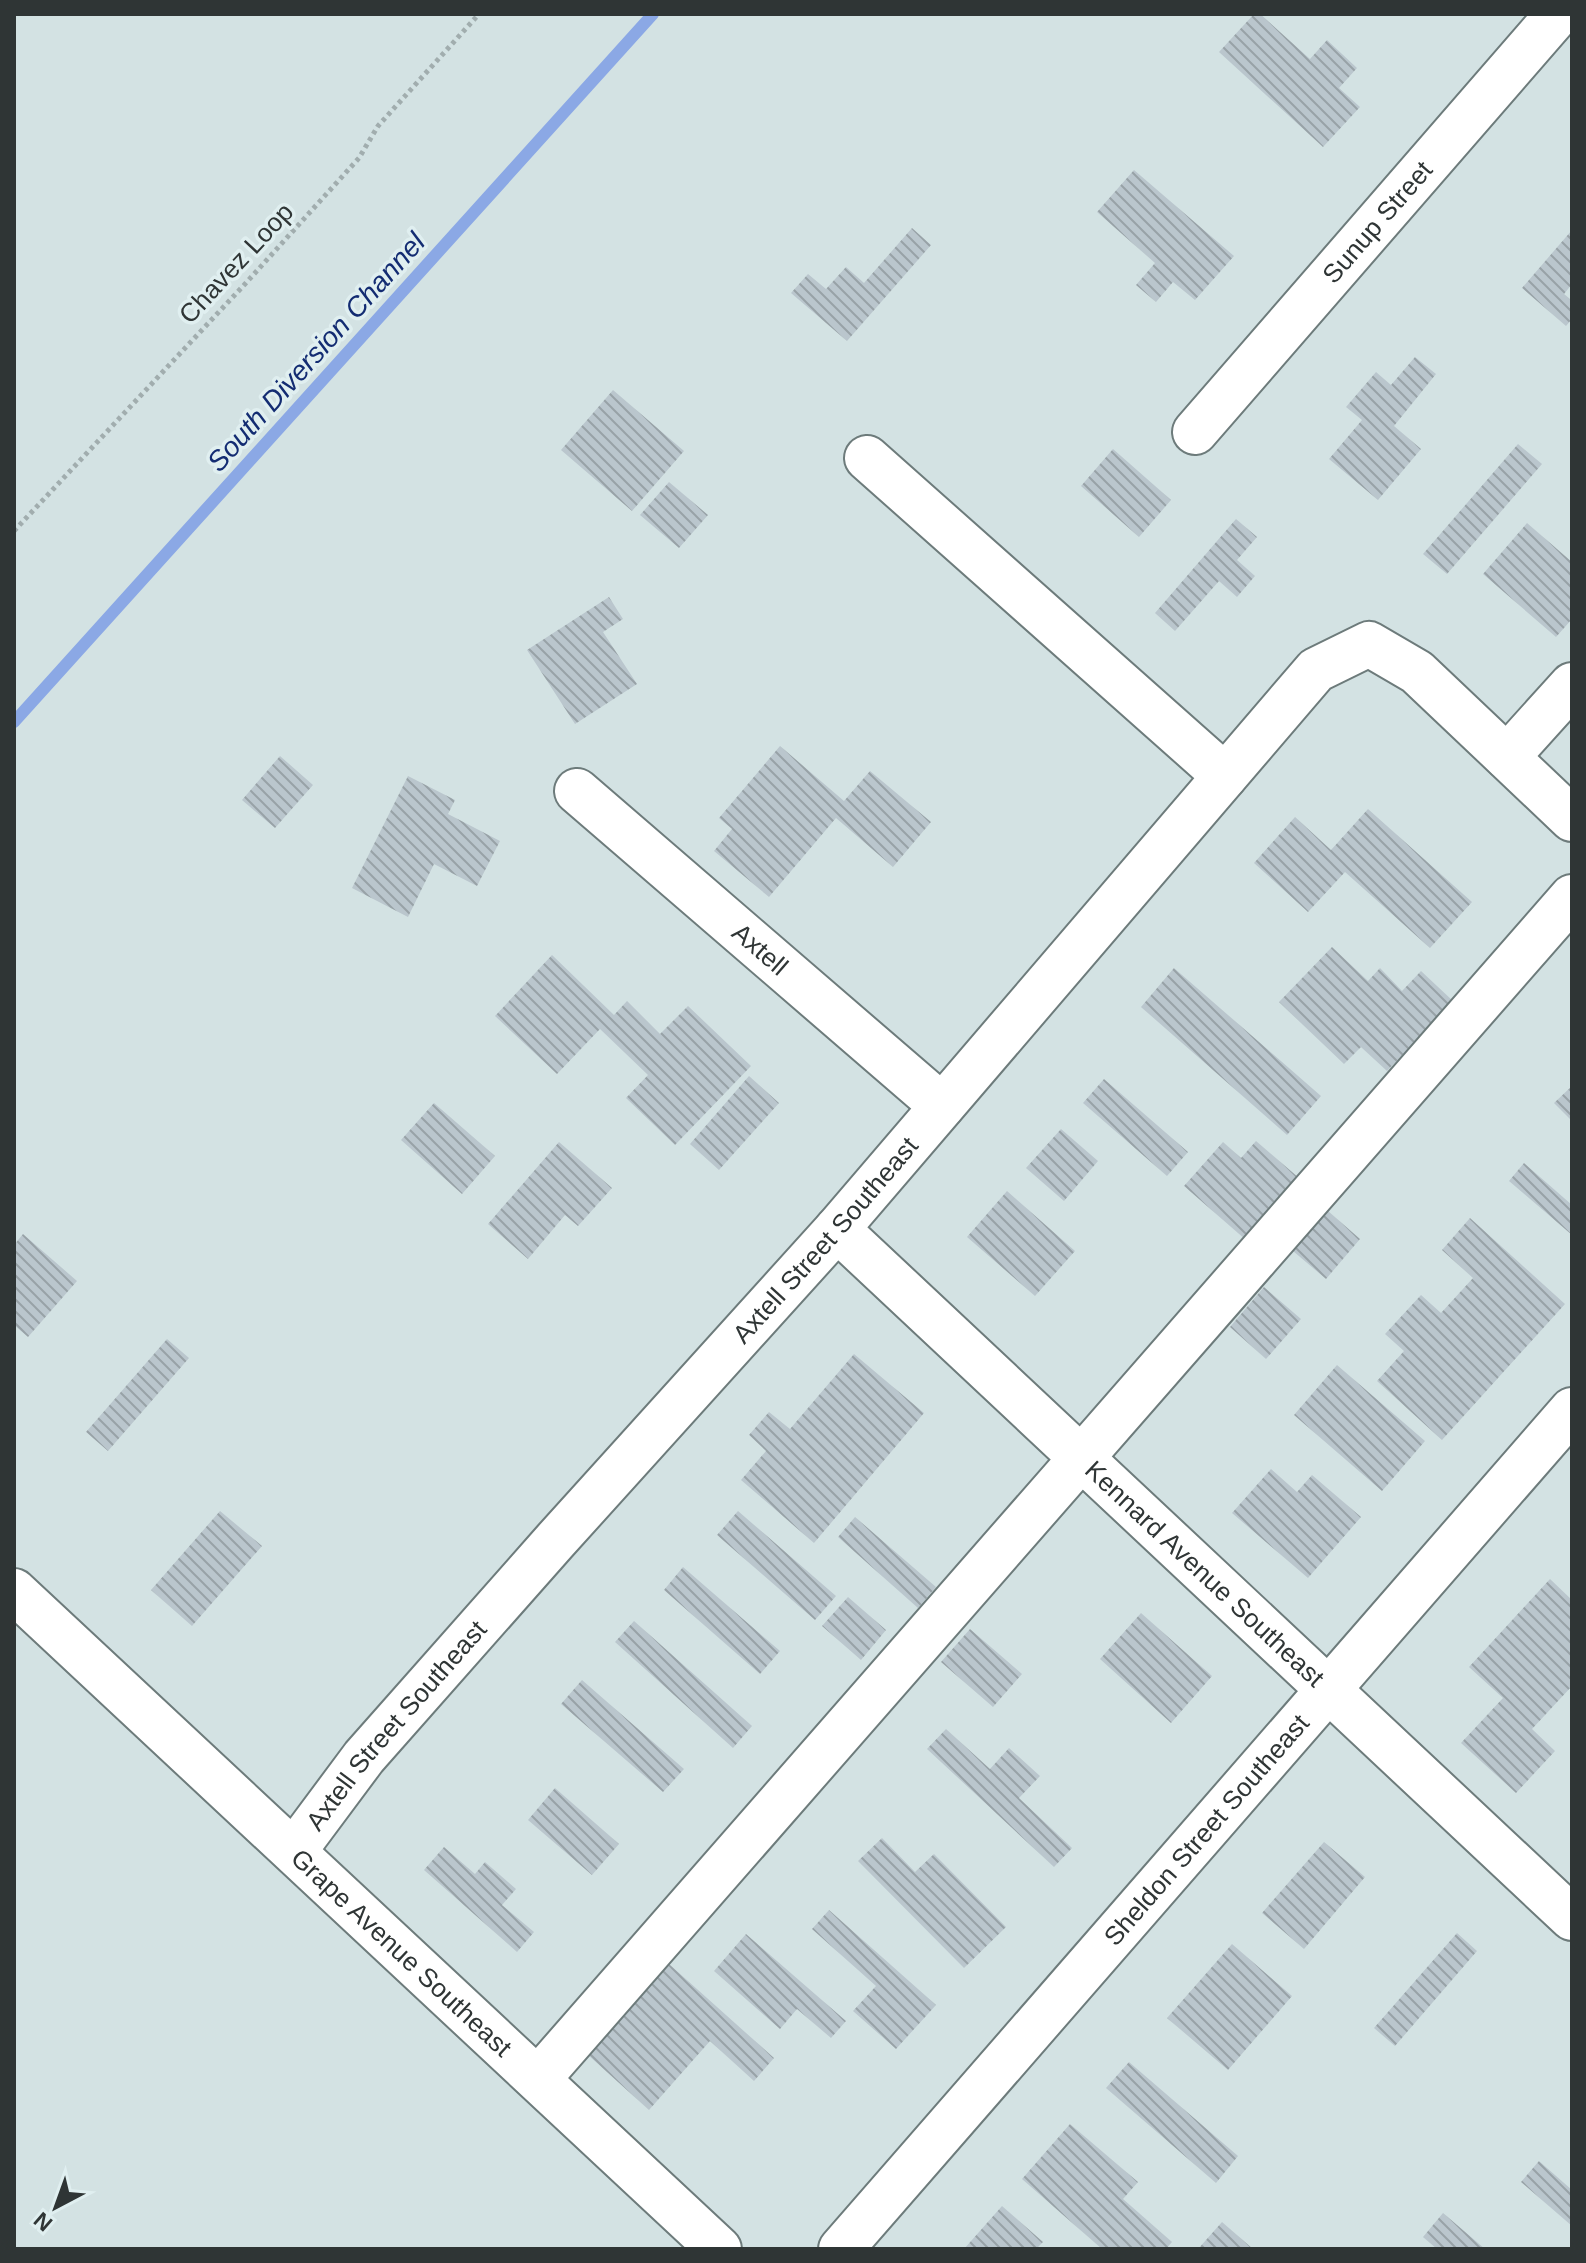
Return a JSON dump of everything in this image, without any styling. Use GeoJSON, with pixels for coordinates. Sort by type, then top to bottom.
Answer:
{"type":"FeatureCollection","features":[{"type":"Feature","properties":{"kind":"street","name":"Sunup Street"},"geometry":{"type":"LineString","coordinates":[[1195,432],[1558,14]]}},
{"type":"Feature","properties":{"kind":"street"},"geometry":{"type":"LineString","coordinates":[[867,458],[1225,776]]}},
{"type":"Feature","properties":{"kind":"street","name":"Axtell Street Southeast"},"geometry":{"type":"LineString","coordinates":[[294,1851],[364,1757],[837,1229],[1316,670],[1369,644],[1417,672],[1507,757]]}},
{"type":"Feature","properties":{"kind":"street"},"geometry":{"type":"LineString","coordinates":[[1572,685],[1507,757],[1572,819]]}},
{"type":"Feature","properties":{"kind":"street","name":"Axtell"},"geometry":{"type":"LineString","coordinates":[[577,791],[942,1106]]}},
{"type":"Feature","properties":{"kind":"street"},"geometry":{"type":"LineString","coordinates":[[538,2079],[1572,897]]}},
{"type":"Feature","properties":{"kind":"street","name":"Kennard Avenue Southeast"},"geometry":{"type":"LineString","coordinates":[[837,1229],[1572,1918]]}},
{"type":"Feature","properties":{"kind":"street","name":"Sheldon Street Southeast"},"geometry":{"type":"LineString","coordinates":[[841,2249],[1572,1410]]}},
{"type":"Feature","properties":{"kind":"street","name":"Grape Avenue Southeast"},"geometry":{"type":"LineString","coordinates":[[14,1591],[719,2249]]}},
{"type":"Feature","properties":{"kind":"path","name":"Chavez Loop"},"geometry":{"type":"LineString","coordinates":[[14,531],[359,158],[378,126],[479,14]]}},
{"type":"Feature","properties":{"kind":"building"},"geometry":{"type":"Polygon","coordinates":[[[1254,14],[1260,14],[1310,59],[1327,40],[1357,68],[1339,88],[1360,107],[1323,147],[1219,52],[1254,14]]]}},
{"type":"Feature","properties":{"kind":"building"},"geometry":{"type":"Polygon","coordinates":[[[1134,170],[1234,256],[1195,300],[1173,282],[1156,302],[1136,285],[1155,263],[1097,212],[1134,170]]]}},
{"type":"Feature","properties":{"kind":"building"},"geometry":{"type":"Polygon","coordinates":[[[912,228],[931,245],[847,341],[791,293],[808,274],[826,289],[846,267],[864,283],[912,228]]]}},
{"type":"Feature","properties":{"kind":"building"},"geometry":{"type":"Polygon","coordinates":[[[1572,230],[1572,284],[1564,294],[1572,301],[1572,319],[1566,326],[1522,288],[1572,230]]]}},
{"type":"Feature","properties":{"kind":"building"},"geometry":{"type":"Polygon","coordinates":[[[1415,357],[1436,374],[1394,426],[1421,449],[1378,500],[1329,459],[1362,420],[1346,407],[1376,372],[1391,385],[1415,357]]]}},
{"type":"Feature","properties":{"kind":"building"},"geometry":{"type":"Polygon","coordinates":[[[613,390],[684,451],[632,511],[561,450],[613,390]]]}},
{"type":"Feature","properties":{"kind":"building"},"geometry":{"type":"Polygon","coordinates":[[[1518,444],[1542,464],[1447,574],[1423,554],[1518,444]]]}},
{"type":"Feature","properties":{"kind":"building"},"geometry":{"type":"Polygon","coordinates":[[[1113,449],[1171,500],[1139,537],[1081,486],[1113,449]]]}},
{"type":"Feature","properties":{"kind":"building"},"geometry":{"type":"Polygon","coordinates":[[[669,482],[708,515],[679,548],[640,515],[669,482]]]}},
{"type":"Feature","properties":{"kind":"building"},"geometry":{"type":"Polygon","coordinates":[[[1236,519],[1257,537],[1237,560],[1255,576],[1237,597],[1219,581],[1175,631],[1155,613],[1236,519]]]}},
{"type":"Feature","properties":{"kind":"building"},"geometry":{"type":"Polygon","coordinates":[[[1527,523],[1572,562],[1572,619],[1556,637],[1483,574],[1527,523]]]}},
{"type":"Feature","properties":{"kind":"building"},"geometry":{"type":"Polygon","coordinates":[[[609,597],[623,619],[603,632],[637,684],[575,724],[527,650],[609,597]]]}},
{"type":"Feature","properties":{"kind":"building"},"geometry":{"type":"Polygon","coordinates":[[[780,746],[844,801],[870,771],[931,822],[893,867],[836,818],[769,897],[714,851],[732,829],[719,818],[780,746]]]}},
{"type":"Feature","properties":{"kind":"building"},"geometry":{"type":"Polygon","coordinates":[[[280,756],[313,785],[275,828],[242,800],[280,756]]]}},
{"type":"Feature","properties":{"kind":"building"},"geometry":{"type":"Polygon","coordinates":[[[408,776],[455,800],[448,814],[500,841],[477,886],[434,864],[408,917],[352,888],[408,776]]]}},
{"type":"Feature","properties":{"kind":"building"},"geometry":{"type":"Polygon","coordinates":[[[1368,809],[1472,902],[1430,948],[1345,872],[1308,912],[1254,863],[1295,817],[1331,850],[1368,809]]]}},
{"type":"Feature","properties":{"kind":"building"},"geometry":{"type":"Polygon","coordinates":[[[1332,947],[1368,981],[1380,968],[1402,991],[1421,971],[1453,1001],[1387,1071],[1361,1047],[1344,1064],[1279,1002],[1332,947]]]}},
{"type":"Feature","properties":{"kind":"building"},"geometry":{"type":"Polygon","coordinates":[[[552,955],[614,1015],[627,1001],[660,1034],[688,1006],[751,1066],[675,1145],[626,1098],[648,1075],[600,1029],[557,1074],[495,1016],[552,955]]]}},
{"type":"Feature","properties":{"kind":"building"},"geometry":{"type":"Polygon","coordinates":[[[1174,968],[1321,1096],[1287,1135],[1141,1007],[1174,968]]]}},
{"type":"Feature","properties":{"kind":"building"},"geometry":{"type":"Polygon","coordinates":[[[749,1076],[779,1103],[719,1170],[690,1144],[749,1076]]]}},
{"type":"Feature","properties":{"kind":"building"},"geometry":{"type":"Polygon","coordinates":[[[1104,1079],[1188,1152],[1167,1176],[1083,1103],[1104,1079]]]}},
{"type":"Feature","properties":{"kind":"building"},"geometry":{"type":"Polygon","coordinates":[[[1572,1086],[1572,1121],[1554,1103],[1572,1086]]]}},
{"type":"Feature","properties":{"kind":"building"},"geometry":{"type":"Polygon","coordinates":[[[434,1103],[495,1156],[462,1194],[401,1140],[434,1103]]]}},
{"type":"Feature","properties":{"kind":"building"},"geometry":{"type":"Polygon","coordinates":[[[1061,1129],[1098,1161],[1064,1201],[1026,1168],[1061,1129]]]}},
{"type":"Feature","properties":{"kind":"building"},"geometry":{"type":"Polygon","coordinates":[[[1256,1141],[1299,1178],[1246,1240],[1184,1186],[1223,1142],[1241,1158],[1256,1141]]]}},
{"type":"Feature","properties":{"kind":"building"},"geometry":{"type":"Polygon","coordinates":[[[559,1142],[612,1188],[578,1226],[565,1215],[528,1259],[488,1224],[559,1142]]]}},
{"type":"Feature","properties":{"kind":"building"},"geometry":{"type":"Polygon","coordinates":[[[1524,1163],[1572,1205],[1572,1235],[1509,1181],[1524,1163]]]}},
{"type":"Feature","properties":{"kind":"building"},"geometry":{"type":"Polygon","coordinates":[[[1007,1191],[1075,1251],[1035,1296],[967,1237],[1007,1191]]]}},
{"type":"Feature","properties":{"kind":"building"},"geometry":{"type":"Polygon","coordinates":[[[1328,1211],[1360,1239],[1326,1279],[1293,1251],[1328,1211]]]}},
{"type":"Feature","properties":{"kind":"building"},"geometry":{"type":"Polygon","coordinates":[[[1470,1218],[1565,1304],[1442,1440],[1377,1381],[1404,1351],[1385,1334],[1421,1295],[1441,1313],[1473,1278],[1442,1250],[1470,1218]]]}},
{"type":"Feature","properties":{"kind":"building"},"geometry":{"type":"Polygon","coordinates":[[[23,1234],[77,1281],[28,1337],[14,1325],[14,1245],[23,1234]]]}},
{"type":"Feature","properties":{"kind":"building"},"geometry":{"type":"Polygon","coordinates":[[[1264,1287],[1301,1319],[1266,1359],[1230,1327],[1264,1287]]]}},
{"type":"Feature","properties":{"kind":"building"},"geometry":{"type":"Polygon","coordinates":[[[167,1339],[189,1358],[108,1451],[86,1432],[167,1339]]]}},
{"type":"Feature","properties":{"kind":"building"},"geometry":{"type":"Polygon","coordinates":[[[854,1354],[924,1413],[814,1543],[741,1480],[766,1451],[749,1435],[769,1412],[790,1429],[854,1354]]]}},
{"type":"Feature","properties":{"kind":"building"},"geometry":{"type":"Polygon","coordinates":[[[1337,1365],[1425,1441],[1382,1491],[1294,1415],[1337,1365]]]}},
{"type":"Feature","properties":{"kind":"building"},"geometry":{"type":"Polygon","coordinates":[[[1271,1469],[1297,1492],[1312,1475],[1361,1517],[1308,1578],[1232,1513],[1271,1469]]]}},
{"type":"Feature","properties":{"kind":"building"},"geometry":{"type":"Polygon","coordinates":[[[220,1511],[262,1546],[192,1626],[151,1590],[220,1511]]]}},
{"type":"Feature","properties":{"kind":"building"},"geometry":{"type":"Polygon","coordinates":[[[738,1511],[836,1596],[815,1620],[717,1535],[738,1511]]]}},
{"type":"Feature","properties":{"kind":"building"},"geometry":{"type":"Polygon","coordinates":[[[855,1517],[936,1587],[918,1608],[838,1537],[855,1517]]]}},
{"type":"Feature","properties":{"kind":"building"},"geometry":{"type":"Polygon","coordinates":[[[683,1567],[780,1651],[760,1674],[664,1590],[683,1567]]]}},
{"type":"Feature","properties":{"kind":"building"},"geometry":{"type":"Polygon","coordinates":[[[1550,1579],[1572,1600],[1572,1686],[1532,1729],[1555,1751],[1516,1793],[1461,1743],[1503,1698],[1469,1667],[1550,1579]]]}},
{"type":"Feature","properties":{"kind":"building"},"geometry":{"type":"Polygon","coordinates":[[[848,1597],[886,1630],[861,1660],[822,1626],[848,1597]]]}},
{"type":"Feature","properties":{"kind":"building"},"geometry":{"type":"Polygon","coordinates":[[[1141,1613],[1212,1676],[1171,1723],[1100,1659],[1141,1613]]]}},
{"type":"Feature","properties":{"kind":"building"},"geometry":{"type":"Polygon","coordinates":[[[634,1621],[752,1726],[733,1748],[615,1642],[634,1621]]]}},
{"type":"Feature","properties":{"kind":"building"},"geometry":{"type":"Polygon","coordinates":[[[970,1629],[1022,1674],[993,1707],[941,1662],[970,1629]]]}},
{"type":"Feature","properties":{"kind":"building"},"geometry":{"type":"Polygon","coordinates":[[[582,1680],[684,1769],[663,1792],[561,1704],[582,1680]]]}},
{"type":"Feature","properties":{"kind":"building"},"geometry":{"type":"Polygon","coordinates":[[[946,1729],[990,1769],[1009,1748],[1040,1776],[1019,1798],[1072,1848],[1054,1867],[927,1749],[946,1729]]]}},
{"type":"Feature","properties":{"kind":"building"},"geometry":{"type":"Polygon","coordinates":[[[555,1788],[619,1844],[592,1875],[528,1820],[555,1788]]]}},
{"type":"Feature","properties":{"kind":"building"},"geometry":{"type":"Polygon","coordinates":[[[882,1838],[915,1872],[934,1854],[1006,1927],[964,1968],[858,1861],[882,1838]]]}},
{"type":"Feature","properties":{"kind":"building"},"geometry":{"type":"Polygon","coordinates":[[[1324,1842],[1365,1877],[1304,1949],[1262,1913],[1324,1842]]]}},
{"type":"Feature","properties":{"kind":"building"},"geometry":{"type":"Polygon","coordinates":[[[444,1847],[475,1874],[485,1862],[516,1889],[502,1905],[534,1932],[517,1952],[424,1870],[444,1847]]]}},
{"type":"Feature","properties":{"kind":"building"},"geometry":{"type":"Polygon","coordinates":[[[829,1910],[936,2005],[896,2049],[853,2011],[876,1986],[812,1929],[829,1910]]]}},
{"type":"Feature","properties":{"kind":"building"},"geometry":{"type":"Polygon","coordinates":[[[1457,1933],[1477,1951],[1395,2046],[1374,2028],[1457,1933]]]}},
{"type":"Feature","properties":{"kind":"building"},"geometry":{"type":"Polygon","coordinates":[[[746,1934],[846,2021],[831,2038],[797,2009],[780,2029],[714,1971],[746,1934]]]}},
{"type":"Feature","properties":{"kind":"building"},"geometry":{"type":"Polygon","coordinates":[[[1232,1944],[1292,1996],[1228,2070],[1167,2018],[1232,1944]]]}},
{"type":"Feature","properties":{"kind":"building"},"geometry":{"type":"Polygon","coordinates":[[[669,1964],[774,2058],[754,2081],[710,2041],[649,2110],[587,2054],[669,1964]]]}},
{"type":"Feature","properties":{"kind":"building"},"geometry":{"type":"Polygon","coordinates":[[[1129,2062],[1238,2156],[1216,2183],[1106,2088],[1129,2062]]]}},
{"type":"Feature","properties":{"kind":"building"},"geometry":{"type":"Polygon","coordinates":[[[1070,2124],[1138,2182],[1123,2199],[1172,2242],[1166,2249],[1102,2249],[1022,2179],[1070,2124]]]}},
{"type":"Feature","properties":{"kind":"building"},"geometry":{"type":"Polygon","coordinates":[[[1539,2161],[1572,2190],[1572,2226],[1521,2182],[1539,2161]]]}},
{"type":"Feature","properties":{"kind":"building"},"geometry":{"type":"Polygon","coordinates":[[[1002,2206],[1043,2242],[1036,2249],[964,2249],[1002,2206]]]}},
{"type":"Feature","properties":{"kind":"building"},"geometry":{"type":"Polygon","coordinates":[[[1443,2213],[1485,2249],[1437,2249],[1423,2237],[1443,2213]]]}},
{"type":"Feature","properties":{"kind":"building"},"geometry":{"type":"Polygon","coordinates":[[[1222,2222],[1253,2249],[1198,2249],[1222,2222]]]}},
{"type":"Feature","properties":{"kind":"waterway","name":"South Diversion Channel"},"geometry":{"type":"LineString","coordinates":[[14,722],[653,14]]}}]}
